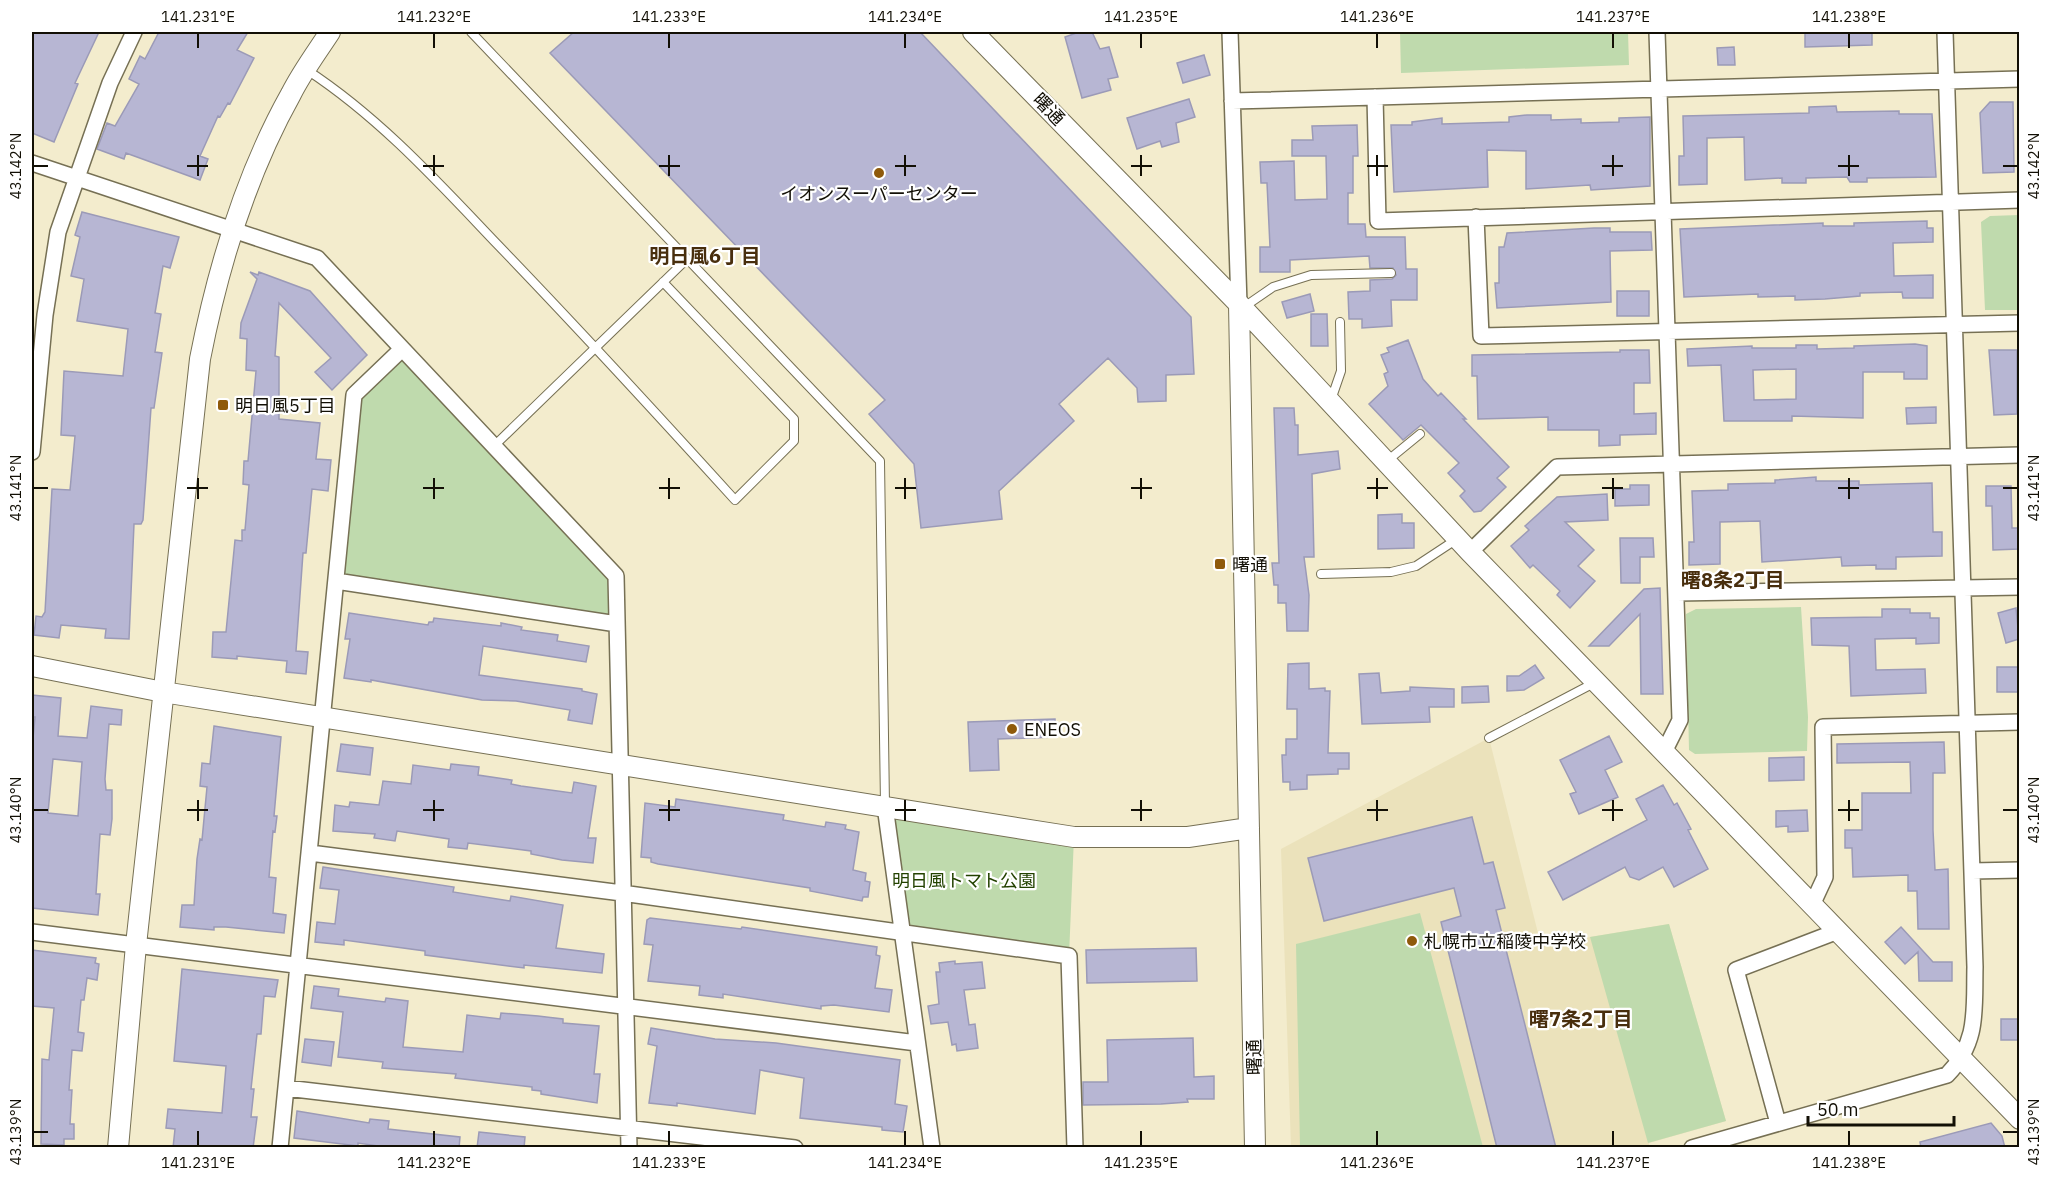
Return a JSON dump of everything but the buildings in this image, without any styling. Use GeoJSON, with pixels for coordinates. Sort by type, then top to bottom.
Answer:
{"type":"FeatureCollection","features":[{"type":"Feature","properties":{"kind":"street"},"geometry":{"type":"LineString","coordinates":[[32,452],[45,315],[57,232],[110,83],[134,32]]}},
{"type":"Feature","properties":{"kind":"street"},"geometry":{"type":"LineString","coordinates":[[118,1148],[136,945],[200,358],[213,291],[231,231],[260,155],[291,94],[330,32]]}},
{"type":"Feature","properties":{"kind":"street","name":"曙通"},"geometry":{"type":"LineString","coordinates":[[973,32],[1241,306],[1255,1148]]}},
{"type":"Feature","properties":{"kind":"street"},"geometry":{"type":"LineString","coordinates":[[1230,32],[1241,306],[1464,545],[2019,1119]]}},
{"type":"Feature","properties":{"kind":"street"},"geometry":{"type":"LineString","coordinates":[[1657,32],[1661,89],[1680,720],[1664,752]]}},
{"type":"Feature","properties":{"kind":"street"},"geometry":{"type":"LineString","coordinates":[[1692,1148],[1947,1075],[1962,1059],[1973,1029],[1972,871],[1945,32]]}},
{"type":"Feature","properties":{"kind":"street"},"geometry":{"type":"LineString","coordinates":[[1232,101],[2019,79]]}},
{"type":"Feature","properties":{"kind":"street"},"geometry":{"type":"LineString","coordinates":[[1375,97],[1378,221],[2019,200]]}},
{"type":"Feature","properties":{"kind":"street"},"geometry":{"type":"LineString","coordinates":[[32,163],[316,258],[616,576],[629,1148]]}},
{"type":"Feature","properties":{"kind":"street"},"geometry":{"type":"LineString","coordinates":[[1476,218],[1481,336],[2019,323]]}},
{"type":"Feature","properties":{"kind":"street"},"geometry":{"type":"LineString","coordinates":[[280,1148],[354,395],[402,349]]}},
{"type":"Feature","properties":{"kind":"street"},"geometry":{"type":"LineString","coordinates":[[1464,545],[1557,467],[2019,455]]}},
{"type":"Feature","properties":{"kind":"street"},"geometry":{"type":"LineString","coordinates":[[336,581],[616,624]]}},
{"type":"Feature","properties":{"kind":"street"},"geometry":{"type":"LineString","coordinates":[[1677,593],[2019,587]]}},
{"type":"Feature","properties":{"kind":"street"},"geometry":{"type":"LineString","coordinates":[[32,666],[163,692],[1074,837],[1188,837],[1249,828]]}},
{"type":"Feature","properties":{"kind":"street"},"geometry":{"type":"LineString","coordinates":[[1812,905],[1825,877],[1823,727],[2019,722]]}},
{"type":"Feature","properties":{"kind":"street"},"geometry":{"type":"LineString","coordinates":[[885,806],[932,1148]]}},
{"type":"Feature","properties":{"kind":"street"},"geometry":{"type":"LineString","coordinates":[[310,853],[622,893],[1069,956],[1075,1148]]}},
{"type":"Feature","properties":{"kind":"street"},"geometry":{"type":"LineString","coordinates":[[1972,871],[2019,870]]}},
{"type":"Feature","properties":{"kind":"street"},"geometry":{"type":"LineString","coordinates":[[1778,1123],[1736,970],[1838,931]]}},
{"type":"Feature","properties":{"kind":"street"},"geometry":{"type":"LineString","coordinates":[[32,932],[917,1043]]}},
{"type":"Feature","properties":{"kind":"street"},"geometry":{"type":"LineString","coordinates":[[286,1088],[795,1148]]}},
{"type":"Feature","properties":{"kind":"lane"},"geometry":{"type":"LineString","coordinates":[[471,32],[880,461],[885,806]]}},
{"type":"Feature","properties":{"kind":"lane"},"geometry":{"type":"LineString","coordinates":[[306,69],[349,98],[405,147],[596,347],[735,500],[794,441],[794,419],[663,282]]}},
{"type":"Feature","properties":{"kind":"lane"},"geometry":{"type":"LineString","coordinates":[[494,446],[687,259]]}},
{"type":"Feature","properties":{"kind":"lane"},"geometry":{"type":"LineString","coordinates":[[1241,306],[1273,287],[1311,275],[1391,273]]}},
{"type":"Feature","properties":{"kind":"lane"},"geometry":{"type":"LineString","coordinates":[[1330,402],[1341,371],[1341,322]]}},
{"type":"Feature","properties":{"kind":"lane"},"geometry":{"type":"LineString","coordinates":[[1386,462],[1420,434]]}},
{"type":"Feature","properties":{"kind":"lane"},"geometry":{"type":"LineString","coordinates":[[1321,574],[1399,570],[1416,566],[1464,545]]}},
{"type":"Feature","properties":{"kind":"lane"},"geometry":{"type":"LineString","coordinates":[[1489,738],[1596,682]]}},
{"type":"Feature","properties":{"kind":"shaded area","name":"札幌市立稲陵中学校"},"geometry":{"type":"Polygon","coordinates":[[[1489,738],[1541,945],[1669,924],[1726,1121],[1649,1143],[1649,1147],[1291,1147],[1281,849],[1489,738]]]}},
{"type":"Feature","properties":{"kind":"green space"},"geometry":{"type":"Polygon","coordinates":[[[1400,32],[1628,32],[1629,65],[1401,73],[1400,32]]]}},
{"type":"Feature","properties":{"kind":"green space"},"geometry":{"type":"Polygon","coordinates":[[[2019,215],[2019,310],[1985,310],[1981,222],[1990,216],[2019,215]]]}},
{"type":"Feature","properties":{"kind":"green space"},"geometry":{"type":"Polygon","coordinates":[[[402,349],[616,576],[617,624],[336,581],[354,395],[402,349]]]}},
{"type":"Feature","properties":{"kind":"green space"},"geometry":{"type":"Polygon","coordinates":[[[1801,607],[1808,717],[1807,751],[1695,754],[1689,750],[1686,614],[1696,609],[1801,607]]]}},
{"type":"Feature","properties":{"kind":"green space","name":"明日風トマト公園"},"geometry":{"type":"Polygon","coordinates":[[[885,806],[1074,837],[1069,956],[902,932],[885,806]]]}},
{"type":"Feature","properties":{"kind":"green space"},"geometry":{"type":"Polygon","coordinates":[[[1420,913],[1483,1147],[1300,1147],[1296,944],[1420,913]]]}},
{"type":"Feature","properties":{"kind":"green space"},"geometry":{"type":"Polygon","coordinates":[[[1669,924],[1726,1121],[1648,1143],[1590,937],[1669,924]]]}},
{"type":"Feature","properties":{"kind":"place","name":"イオンスーパーセンター"},"geometry":{"type":"Point","coordinates":[879,173]}},
{"type":"Feature","properties":{"kind":"place","name":"明日風5丁目"},"geometry":{"type":"Point","coordinates":[223,405]}},
{"type":"Feature","properties":{"kind":"place","name":"曙通"},"geometry":{"type":"Point","coordinates":[1220,564]}},
{"type":"Feature","properties":{"kind":"place","name":"ENEOS"},"geometry":{"type":"Point","coordinates":[1012,729]}},
{"type":"Feature","properties":{"kind":"place","name":"札幌市立稲陵中学校"},"geometry":{"type":"Point","coordinates":[1412,941]}},
{"type":"Feature","properties":{"kind":"district","name":"明日風6丁目"},"geometry":{"type":"Point","coordinates":[705,255]}},
{"type":"Feature","properties":{"kind":"district","name":"曙8条2丁目"},"geometry":{"type":"Point","coordinates":[1733,579]}},
{"type":"Feature","properties":{"kind":"district","name":"曙7条2丁目"},"geometry":{"type":"Point","coordinates":[1581,1018]}}]}
